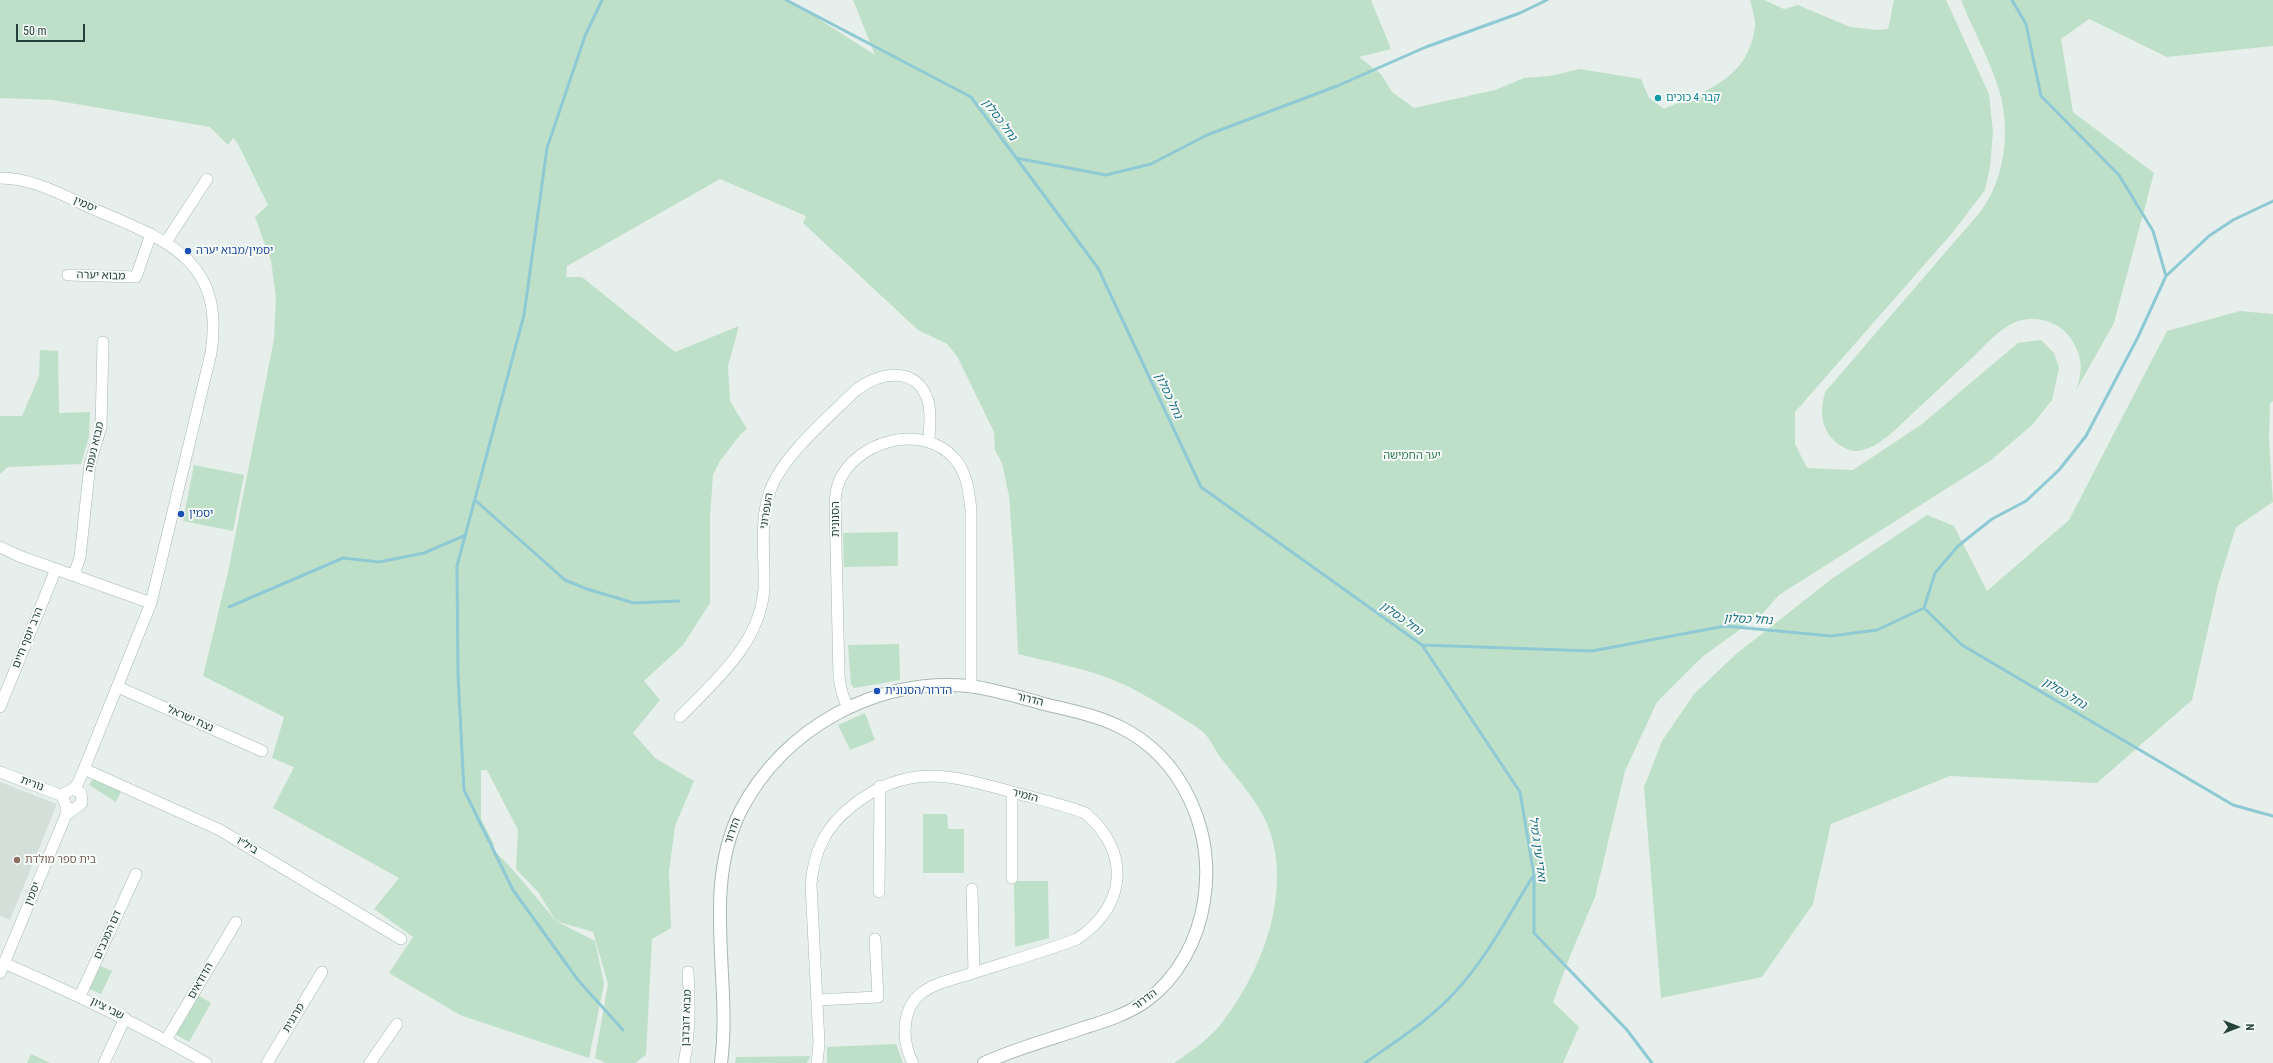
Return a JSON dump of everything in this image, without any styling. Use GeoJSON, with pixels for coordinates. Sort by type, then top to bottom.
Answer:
{"type":"FeatureCollection","features":[{"type":"Feature","properties":{"kind":"street","name":"יסמין"},"geometry":{"type":"LineString","coordinates":[[0,178],[36,183],[166,242],[187,258],[206,287],[214,317],[214,334],[151,603],[77,787],[82,796],[82,803],[78,808],[66,806],[2,968]]}},
{"type":"Feature","properties":{"kind":"street"},"geometry":{"type":"LineString","coordinates":[[166,242],[207,179]]}},
{"type":"Feature","properties":{"kind":"street","name":"מבוא יערה"},"geometry":{"type":"LineString","coordinates":[[68,275],[136,277],[151,234]]}},
{"type":"Feature","properties":{"kind":"street","name":"מבוא נעמה"},"geometry":{"type":"LineString","coordinates":[[74,575],[80,557],[90,464],[101,427],[103,342]]}},
{"type":"Feature","properties":{"kind":"street","name":"העפרוני"},"geometry":{"type":"LineString","coordinates":[[680,717],[740,651],[758,620],[764,588],[764,526],[767,505],[770,491],[787,460],[856,390],[870,380],[885,376],[901,376],[914,380],[923,390],[928,402],[929,442]]}},
{"type":"Feature","properties":{"kind":"street","name":"הסנונית"},"geometry":{"type":"LineString","coordinates":[[848,708],[842,693],[840,677],[834,500],[842,474],[852,462],[876,446],[902,439],[918,439],[942,448],[955,459],[962,470],[968,486],[971,510],[971,686]]}},
{"type":"Feature","properties":{"kind":"street"},"geometry":{"type":"LineString","coordinates":[[0,547],[151,603]]}},
{"type":"Feature","properties":{"kind":"street","name":"הרב יוסף חיים"},"geometry":{"type":"LineString","coordinates":[[0,706],[56,569]]}},
{"type":"Feature","properties":{"kind":"street","name":"הדרור"},"geometry":{"type":"LineString","coordinates":[[721,1063],[724,1025],[720,885],[730,836],[750,794],[779,757],[817,724],[848,708],[893,693],[922,687],[971,686],[1086,714],[1116,725],[1136,736],[1156,751],[1172,768],[1186,790],[1203,838],[1206,862],[1206,892],[1202,916],[1195,937],[1179,966],[1162,988],[1145,1002],[1114,1018],[1005,1054],[984,1063]]}},
{"type":"Feature","properties":{"kind":"street","name":"נצח ישראל"},"geometry":{"type":"LineString","coordinates":[[118,687],[262,751]]}},
{"type":"Feature","properties":{"kind":"street","name":"ביל״ו"},"geometry":{"type":"LineString","coordinates":[[84,769],[220,830],[401,939]]}},
{"type":"Feature","properties":{"kind":"street","name":"נורית"},"geometry":{"type":"LineString","coordinates":[[0,772],[66,806]]}},
{"type":"Feature","properties":{"kind":"street","name":"הזמיר"},"geometry":{"type":"LineString","coordinates":[[817,1063],[819,1043],[811,884],[813,864],[824,834],[834,822],[861,798],[880,786],[917,775],[959,777],[1073,809],[1085,814],[1097,823],[1116,854],[1118,871],[1116,887],[1111,904],[1101,919],[1091,930],[1077,939],[931,988],[920,995],[912,1004],[906,1019],[906,1046],[913,1063]]}},
{"type":"Feature","properties":{"kind":"street"},"geometry":{"type":"LineString","coordinates":[[880,786],[880,892]]}},
{"type":"Feature","properties":{"kind":"street"},"geometry":{"type":"LineString","coordinates":[[66,806],[67,791],[77,787]]}},
{"type":"Feature","properties":{"kind":"street"},"geometry":{"type":"LineString","coordinates":[[1012,792],[1012,878]]}},
{"type":"Feature","properties":{"kind":"street","name":"דם המכבים"},"geometry":{"type":"LineString","coordinates":[[80,996],[136,874]]}},
{"type":"Feature","properties":{"kind":"street"},"geometry":{"type":"LineString","coordinates":[[972,889],[974,973]]}},
{"type":"Feature","properties":{"kind":"street","name":"הדודאים"},"geometry":{"type":"LineString","coordinates":[[166,1040],[236,922]]}},
{"type":"Feature","properties":{"kind":"street"},"geometry":{"type":"LineString","coordinates":[[817,1000],[878,997],[875,939]]}},
{"type":"Feature","properties":{"kind":"street","name":"שבי ציון"},"geometry":{"type":"LineString","coordinates":[[2,968],[80,996],[125,1018],[206,1063]]}},
{"type":"Feature","properties":{"kind":"street","name":"מרגנית"},"geometry":{"type":"LineString","coordinates":[[267,1063],[322,972]]}},
{"type":"Feature","properties":{"kind":"street","name":"מבוא דובדבן"},"geometry":{"type":"LineString","coordinates":[[684,1063],[687,1048],[690,1004],[688,972]]}},
{"type":"Feature","properties":{"kind":"street"},"geometry":{"type":"LineString","coordinates":[[104,1063],[125,1018]]}},
{"type":"Feature","properties":{"kind":"street"},"geometry":{"type":"LineString","coordinates":[[370,1063],[398,1024]]}},
{"type":"Feature","properties":{"kind":"shaded area","name":"בית ספר מולדת"},"geometry":{"type":"Polygon","coordinates":[[[0,782],[57,804],[10,920],[0,916],[0,782]]]}},
{"type":"Feature","properties":{"kind":"green space","name":"יער החמישה"},"geometry":{"type":"Polygon","coordinates":[[[0,0],[789,0],[875,55],[853,0],[1371,0],[1391,49],[1359,57],[1381,74],[1392,92],[1414,108],[1495,90],[1524,78],[1550,76],[1580,69],[1641,79],[1649,98],[1664,109],[1695,96],[1723,81],[1744,59],[1751,45],[1755,27],[1750,0],[1764,0],[1784,9],[1798,5],[1850,27],[1878,30],[1888,29],[1894,0],[1946,0],[1989,94],[1993,132],[1990,167],[1985,190],[1953,232],[1795,412],[1795,444],[1807,468],[1853,470],[1922,424],[2018,343],[2041,340],[2054,353],[2059,368],[2052,400],[2033,424],[1990,461],[1779,595],[1763,613],[1702,657],[1657,702],[1625,771],[1595,897],[1570,956],[1553,1002],[1579,1027],[1563,1063],[1174,1063],[1205,1040],[1221,1024],[1248,983],[1268,936],[1274,912],[1277,887],[1276,862],[1272,838],[1263,816],[1243,785],[1220,757],[1207,736],[1194,725],[1146,696],[1109,678],[1080,669],[1018,654],[1009,496],[1002,463],[995,450],[994,432],[957,356],[947,344],[918,330],[803,223],[806,216],[720,179],[567,266],[566,277],[582,277],[675,352],[739,326],[728,366],[730,401],[747,429],[740,435],[720,461],[713,475],[710,517],[710,603],[683,645],[644,681],[660,700],[633,733],[655,758],[694,781],[675,826],[669,872],[671,928],[652,939],[646,1055],[635,1063],[606,1063],[595,1058],[608,984],[593,932],[556,921],[595,941],[604,984],[589,1058],[460,1015],[389,973],[413,937],[374,909],[399,878],[273,808],[294,767],[272,758],[284,717],[203,676],[228,572],[274,339],[276,297],[271,261],[255,217],[268,205],[237,142],[233,138],[228,145],[210,127],[53,100],[0,98],[0,0]],[[481,770],[481,819],[495,846],[487,843],[514,871],[556,921],[538,892],[516,869],[518,830],[487,770],[481,770]]]}},
{"type":"Feature","properties":{"kind":"green space"},"geometry":{"type":"Polygon","coordinates":[[[1961,0],[2273,0],[2273,46],[2167,57],[2089,19],[2061,39],[2073,112],[2154,173],[2114,323],[2076,390],[2081,368],[2079,355],[2077,349],[2064,330],[2050,322],[2034,319],[2026,319],[2011,324],[1996,335],[1887,437],[1866,449],[1854,451],[1835,441],[1826,430],[1822,414],[1825,392],[1981,211],[1996,184],[2004,153],[2005,121],[1999,90],[1961,0]]]}},
{"type":"Feature","properties":{"kind":"green space"},"geometry":{"type":"Polygon","coordinates":[[[2240,311],[2273,314],[2273,401],[2270,404],[2269,440],[2273,502],[2236,527],[2218,585],[2192,700],[2097,783],[1950,776],[1831,824],[1813,904],[1762,977],[1661,998],[1644,787],[1662,741],[1694,694],[1736,654],[1833,578],[1927,515],[1954,526],[1987,591],[2069,520],[2167,331],[2240,311]]]}},
{"type":"Feature","properties":{"kind":"green space"},"geometry":{"type":"Polygon","coordinates":[[[40,350],[58,351],[59,413],[90,412],[89,437],[81,464],[8,467],[0,474],[0,416],[22,416],[39,376],[40,350]]]}},
{"type":"Feature","properties":{"kind":"green space"},"geometry":{"type":"Polygon","coordinates":[[[194,465],[244,475],[233,531],[183,521],[194,465]]]}},
{"type":"Feature","properties":{"kind":"green space"},"geometry":{"type":"Polygon","coordinates":[[[898,532],[898,566],[844,567],[843,533],[898,532]]]}},
{"type":"Feature","properties":{"kind":"green space"},"geometry":{"type":"Polygon","coordinates":[[[899,644],[900,680],[854,688],[851,684],[848,645],[899,644]]]}},
{"type":"Feature","properties":{"kind":"green space"},"geometry":{"type":"Polygon","coordinates":[[[865,713],[875,740],[850,750],[838,725],[865,713]]]}},
{"type":"Feature","properties":{"kind":"green space"},"geometry":{"type":"Polygon","coordinates":[[[102,779],[122,789],[116,802],[89,785],[92,780],[102,779]]]}},
{"type":"Feature","properties":{"kind":"green space"},"geometry":{"type":"Polygon","coordinates":[[[923,814],[947,814],[948,829],[964,829],[964,873],[923,873],[923,814]]]}},
{"type":"Feature","properties":{"kind":"green space"},"geometry":{"type":"Polygon","coordinates":[[[1014,881],[1048,881],[1049,938],[1015,947],[1014,881]]]}},
{"type":"Feature","properties":{"kind":"green space"},"geometry":{"type":"Polygon","coordinates":[[[100,966],[112,971],[101,994],[89,989],[100,966]]]}},
{"type":"Feature","properties":{"kind":"green space"},"geometry":{"type":"Polygon","coordinates":[[[198,995],[211,1003],[189,1042],[175,1034],[198,995]]]}},
{"type":"Feature","properties":{"kind":"green space"},"geometry":{"type":"Polygon","coordinates":[[[896,1044],[903,1063],[827,1063],[827,1047],[896,1044]]]}},
{"type":"Feature","properties":{"kind":"green space"},"geometry":{"type":"Polygon","coordinates":[[[31,1054],[50,1063],[27,1063],[31,1054]]]}},
{"type":"Feature","properties":{"kind":"green space"},"geometry":{"type":"Polygon","coordinates":[[[810,1056],[807,1063],[735,1063],[736,1057],[810,1056]]]}},
{"type":"Feature","properties":{"kind":"waterway"},"geometry":{"type":"LineString","coordinates":[[602,0],[585,36],[547,148],[524,315],[457,566],[458,675],[464,790],[513,890],[578,980],[623,1030]]}},
{"type":"Feature","properties":{"kind":"waterway","name":"נחל כסלון"},"geometry":{"type":"LineString","coordinates":[[786,0],[971,97],[1098,268],[1201,487],[1422,645],[1592,651],[1725,626],[1831,636],[1877,630],[1924,608],[1962,645],[2233,805],[2273,816]]}},
{"type":"Feature","properties":{"kind":"waterway"},"geometry":{"type":"LineString","coordinates":[[1016,158],[1106,175],[1151,164],[1207,135],[1337,86],[1426,47],[1520,13],[1547,0]]}},
{"type":"Feature","properties":{"kind":"waterway"},"geometry":{"type":"LineString","coordinates":[[2012,0],[2026,24],[2041,96],[2119,175],[2153,231],[2166,276]]}},
{"type":"Feature","properties":{"kind":"waterway"},"geometry":{"type":"LineString","coordinates":[[1924,608],[1935,573],[1958,546],[1992,519],[2026,501],[2059,470],[2086,436],[2138,337],[2166,276],[2209,236],[2233,220],[2273,201]]}},
{"type":"Feature","properties":{"kind":"waterway"},"geometry":{"type":"LineString","coordinates":[[475,500],[565,580],[587,589],[634,603],[679,601]]}},
{"type":"Feature","properties":{"kind":"waterway"},"geometry":{"type":"LineString","coordinates":[[229,607],[343,558],[379,562],[424,553],[466,535]]}},
{"type":"Feature","properties":{"kind":"waterway","name":"ואדי עין ג'מיל"},"geometry":{"type":"LineString","coordinates":[[1422,645],[1520,792],[1534,875],[1534,933],[1627,1030],[1652,1063]]}},
{"type":"Feature","properties":{"kind":"waterway"},"geometry":{"type":"LineString","coordinates":[[1365,1063],[1436,1011],[1456,991],[1488,950],[1533,876]]}},
{"type":"Feature","properties":{"kind":"place","name":"קבר 4 כוכים"},"geometry":{"type":"Point","coordinates":[1658,98]}},
{"type":"Feature","properties":{"kind":"place","name":"יסמין/מבוא יערה"},"geometry":{"type":"Point","coordinates":[188,251]}},
{"type":"Feature","properties":{"kind":"place","name":"יסמין"},"geometry":{"type":"Point","coordinates":[181,514]}},
{"type":"Feature","properties":{"kind":"place","name":"הדרור/הסנונית"},"geometry":{"type":"Point","coordinates":[877,691]}},
{"type":"Feature","properties":{"kind":"place","name":"בית ספר מולדת"},"geometry":{"type":"Point","coordinates":[17,860]}}]}
